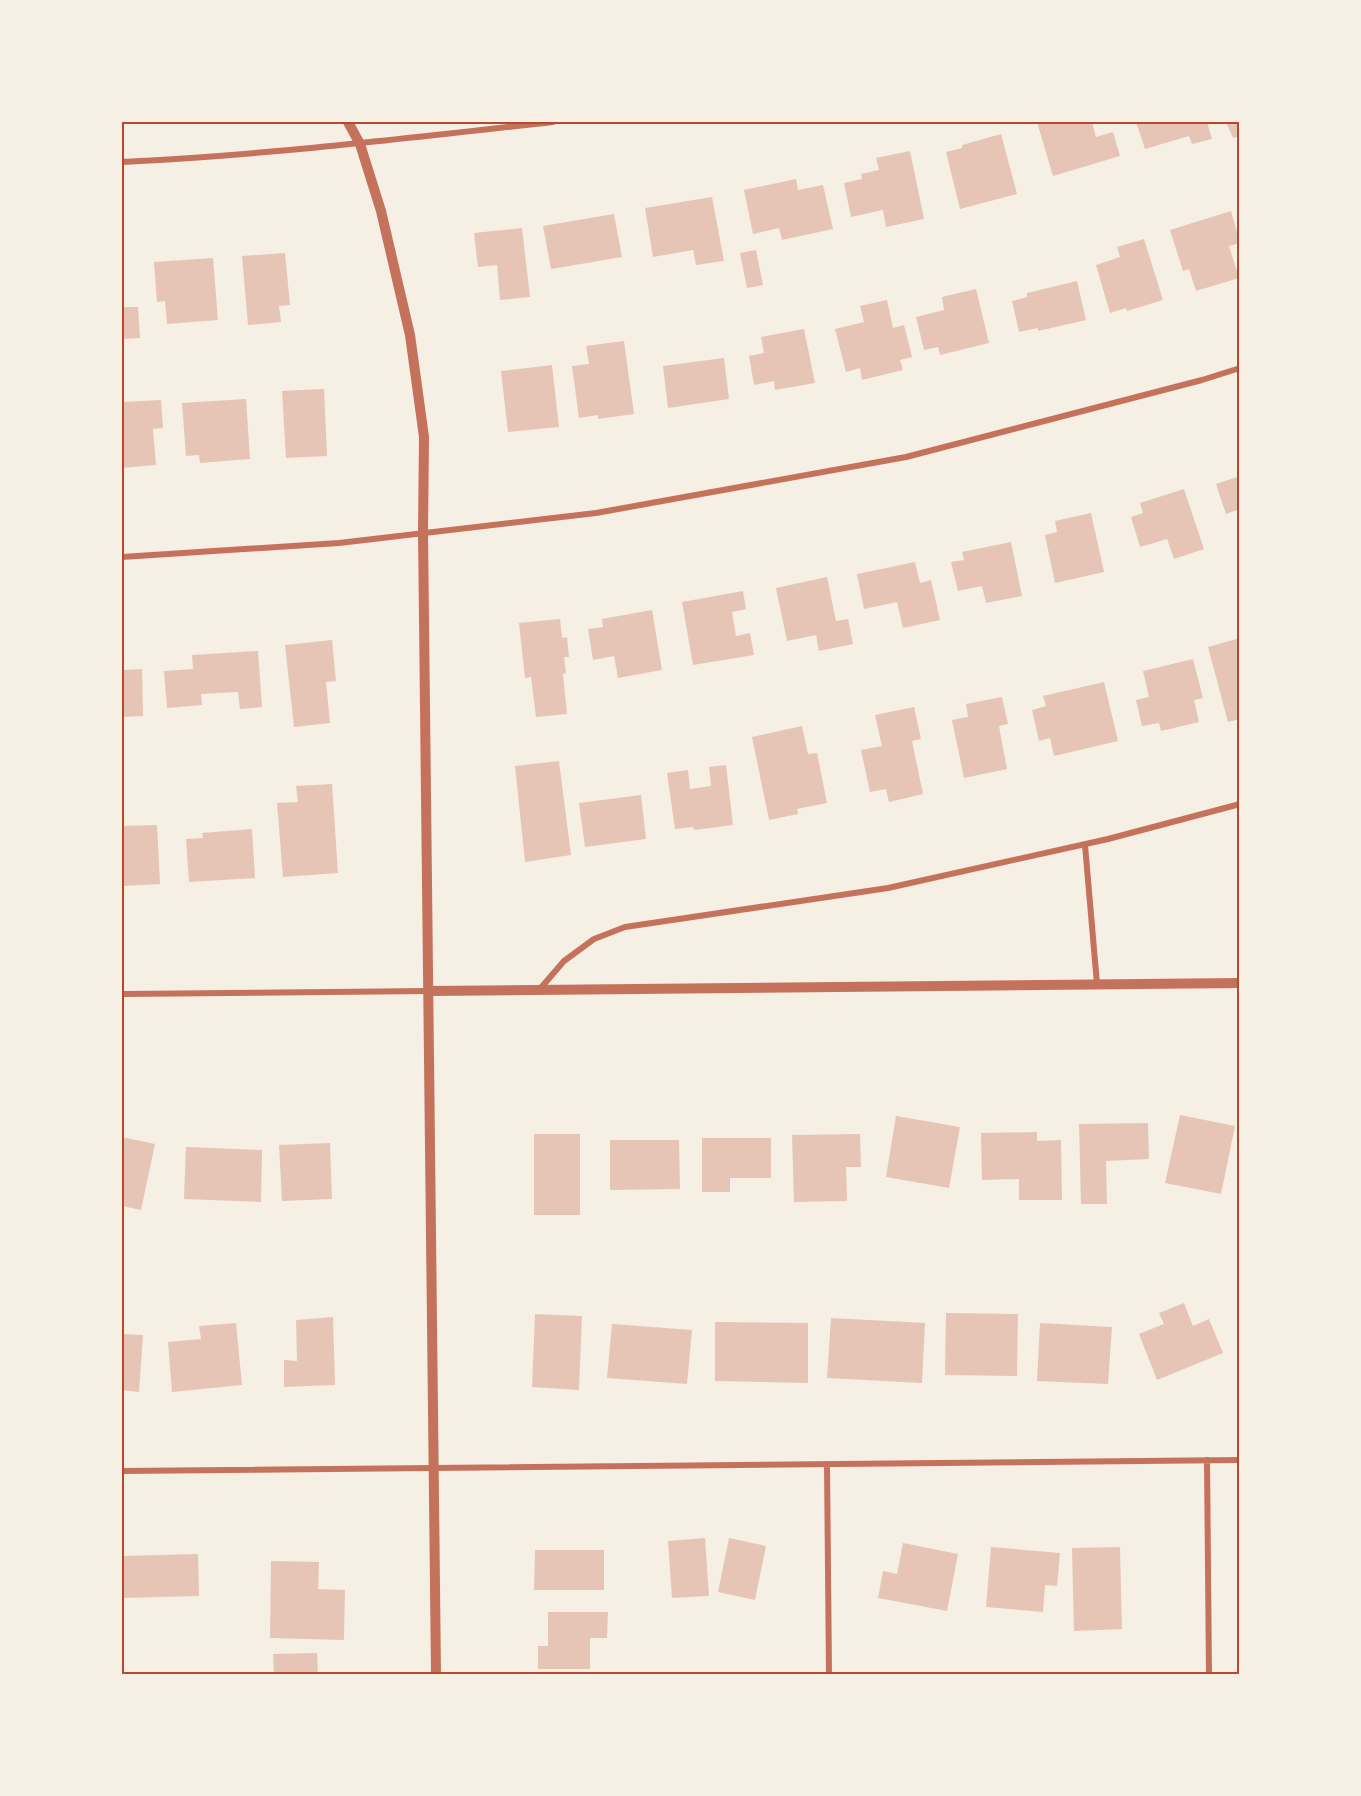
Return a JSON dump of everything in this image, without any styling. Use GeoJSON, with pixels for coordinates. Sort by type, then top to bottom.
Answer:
{"type":"FeatureCollection","features":[{"type":"Feature","properties":{"kind":"street"},"geometry":{"type":"LineString","coordinates":[[348,122],[360,144],[381,211],[411,335],[424,437],[423,532],[436,1674]]}},
{"type":"Feature","properties":{"kind":"street"},"geometry":{"type":"LineString","coordinates":[[122,162],[202,158],[360,144],[553,122]]}},
{"type":"Feature","properties":{"kind":"street"},"geometry":{"type":"LineString","coordinates":[[122,557],[339,543],[596,513],[906,457],[1202,380],[1239,368]]}},
{"type":"Feature","properties":{"kind":"street"},"geometry":{"type":"LineString","coordinates":[[539,990],[564,961],[594,939],[625,927],[888,888],[1085,845],[1239,804]]}},
{"type":"Feature","properties":{"kind":"street"},"geometry":{"type":"LineString","coordinates":[[1085,845],[1097,984]]}},
{"type":"Feature","properties":{"kind":"street"},"geometry":{"type":"LineString","coordinates":[[122,994],[1239,983]]}},
{"type":"Feature","properties":{"kind":"street"},"geometry":{"type":"LineString","coordinates":[[1207,1460],[1209,1674]]}},
{"type":"Feature","properties":{"kind":"street"},"geometry":{"type":"LineString","coordinates":[[122,1471],[1239,1460]]}},
{"type":"Feature","properties":{"kind":"street"},"geometry":{"type":"LineString","coordinates":[[827,1464],[829,1674]]}},
{"type":"Feature","properties":{"kind":"building"},"geometry":{"type":"Polygon","coordinates":[[[1037,122],[1092,122],[1096,137],[1113,132],[1120,156],[1053,176],[1037,122]]]}},
{"type":"Feature","properties":{"kind":"building"},"geometry":{"type":"Polygon","coordinates":[[[1136,122],[1207,122],[1212,139],[1192,144],[1189,136],[1145,149],[1136,122]]]}},
{"type":"Feature","properties":{"kind":"building"},"geometry":{"type":"Polygon","coordinates":[[[1226,122],[1240,122],[1240,136],[1233,138],[1226,122]]]}},
{"type":"Feature","properties":{"kind":"building"},"geometry":{"type":"Polygon","coordinates":[[[1001,134],[1017,194],[960,209],[946,152],[1001,134]]]}},
{"type":"Feature","properties":{"kind":"building"},"geometry":{"type":"Polygon","coordinates":[[[910,151],[924,219],[886,227],[883,210],[851,217],[844,183],[862,179],[861,174],[879,170],[876,158],[910,151]]]}},
{"type":"Feature","properties":{"kind":"building"},"geometry":{"type":"Polygon","coordinates":[[[796,179],[798,190],[823,185],[833,229],[782,240],[779,228],[753,234],[744,190],[796,179]]]}},
{"type":"Feature","properties":{"kind":"building"},"geometry":{"type":"Polygon","coordinates":[[[712,197],[724,261],[696,265],[693,250],[653,257],[645,208],[712,197]]]}},
{"type":"Feature","properties":{"kind":"building"},"geometry":{"type":"Polygon","coordinates":[[[1231,211],[1240,243],[1229,246],[1239,278],[1196,291],[1189,269],[1183,271],[1170,230],[1231,211]]]}},
{"type":"Feature","properties":{"kind":"building"},"geometry":{"type":"Polygon","coordinates":[[[614,214],[622,257],[551,269],[543,226],[614,214]]]}},
{"type":"Feature","properties":{"kind":"building"},"geometry":{"type":"Polygon","coordinates":[[[522,228],[530,297],[500,300],[497,265],[478,267],[474,233],[522,228]]]}},
{"type":"Feature","properties":{"kind":"building"},"geometry":{"type":"Polygon","coordinates":[[[1144,239],[1163,300],[1127,311],[1126,308],[1110,313],[1096,265],[1120,257],[1117,247],[1144,239]]]}},
{"type":"Feature","properties":{"kind":"building"},"geometry":{"type":"Polygon","coordinates":[[[756,250],[763,285],[747,288],[740,253],[756,250]]]}},
{"type":"Feature","properties":{"kind":"building"},"geometry":{"type":"Polygon","coordinates":[[[285,253],[290,305],[279,306],[281,322],[248,325],[242,256],[285,253]]]}},
{"type":"Feature","properties":{"kind":"building"},"geometry":{"type":"Polygon","coordinates":[[[213,258],[218,320],[167,324],[165,301],[157,302],[154,262],[213,258]]]}},
{"type":"Feature","properties":{"kind":"building"},"geometry":{"type":"Polygon","coordinates":[[[1077,281],[1086,320],[1038,331],[1038,328],[1019,332],[1012,301],[1027,297],[1027,293],[1077,281]]]}},
{"type":"Feature","properties":{"kind":"building"},"geometry":{"type":"Polygon","coordinates":[[[976,289],[989,343],[940,355],[938,347],[924,350],[916,317],[944,310],[942,297],[976,289]]]}},
{"type":"Feature","properties":{"kind":"building"},"geometry":{"type":"Polygon","coordinates":[[[887,300],[893,328],[904,325],[912,357],[900,360],[903,370],[862,380],[860,368],[846,372],[835,329],[864,322],[860,306],[887,300]]]}},
{"type":"Feature","properties":{"kind":"building"},"geometry":{"type":"Polygon","coordinates":[[[122,307],[138,307],[140,338],[122,339],[122,307]]]}},
{"type":"Feature","properties":{"kind":"building"},"geometry":{"type":"Polygon","coordinates":[[[804,329],[815,383],[775,390],[774,381],[754,385],[749,356],[764,353],[761,337],[804,329]]]}},
{"type":"Feature","properties":{"kind":"building"},"geometry":{"type":"Polygon","coordinates":[[[624,341],[634,414],[598,419],[598,415],[579,418],[572,366],[589,364],[586,346],[624,341]]]}},
{"type":"Feature","properties":{"kind":"building"},"geometry":{"type":"Polygon","coordinates":[[[724,358],[729,399],[668,408],[663,366],[724,358]]]}},
{"type":"Feature","properties":{"kind":"building"},"geometry":{"type":"Polygon","coordinates":[[[552,365],[559,427],[508,432],[501,371],[552,365]]]}},
{"type":"Feature","properties":{"kind":"building"},"geometry":{"type":"Polygon","coordinates":[[[324,389],[327,456],[286,458],[282,391],[324,389]]]}},
{"type":"Feature","properties":{"kind":"building"},"geometry":{"type":"Polygon","coordinates":[[[246,399],[250,459],[200,463],[199,455],[186,456],[182,403],[246,399]]]}},
{"type":"Feature","properties":{"kind":"building"},"geometry":{"type":"Polygon","coordinates":[[[161,400],[163,428],[153,429],[156,465],[122,468],[122,402],[161,400]]]}},
{"type":"Feature","properties":{"kind":"building"},"geometry":{"type":"Polygon","coordinates":[[[1240,476],[1240,509],[1226,514],[1216,484],[1240,476]]]}},
{"type":"Feature","properties":{"kind":"building"},"geometry":{"type":"Polygon","coordinates":[[[1184,489],[1204,549],[1174,559],[1167,539],[1140,547],[1131,517],[1143,513],[1140,503],[1184,489]]]}},
{"type":"Feature","properties":{"kind":"building"},"geometry":{"type":"Polygon","coordinates":[[[1091,513],[1104,572],[1055,583],[1045,535],[1057,532],[1055,521],[1091,513]]]}},
{"type":"Feature","properties":{"kind":"building"},"geometry":{"type":"Polygon","coordinates":[[[1011,542],[1022,596],[986,603],[982,586],[958,591],[951,562],[964,560],[962,552],[1011,542]]]}},
{"type":"Feature","properties":{"kind":"building"},"geometry":{"type":"Polygon","coordinates":[[[915,562],[920,583],[931,580],[940,620],[903,628],[897,602],[864,609],[857,574],[915,562]]]}},
{"type":"Feature","properties":{"kind":"building"},"geometry":{"type":"Polygon","coordinates":[[[827,577],[836,621],[848,619],[853,644],[819,651],[816,635],[787,641],[776,588],[827,577]]]}},
{"type":"Feature","properties":{"kind":"building"},"geometry":{"type":"Polygon","coordinates":[[[743,591],[746,609],[732,612],[736,636],[750,633],[754,655],[693,665],[682,602],[743,591]]]}},
{"type":"Feature","properties":{"kind":"building"},"geometry":{"type":"Polygon","coordinates":[[[652,610],[662,670],[618,678],[614,656],[593,660],[588,629],[603,627],[602,619],[652,610]]]}},
{"type":"Feature","properties":{"kind":"building"},"geometry":{"type":"Polygon","coordinates":[[[560,619],[562,638],[567,637],[569,657],[564,657],[566,673],[563,674],[567,714],[536,717],[531,677],[525,678],[519,623],[560,619]]]}},
{"type":"Feature","properties":{"kind":"building"},"geometry":{"type":"Polygon","coordinates":[[[1240,638],[1240,719],[1228,722],[1208,647],[1240,638]]]}},
{"type":"Feature","properties":{"kind":"building"},"geometry":{"type":"Polygon","coordinates":[[[332,640],[336,681],[326,682],[330,723],[294,727],[285,645],[332,640]]]}},
{"type":"Feature","properties":{"kind":"building"},"geometry":{"type":"Polygon","coordinates":[[[258,651],[262,707],[240,709],[238,692],[201,694],[202,705],[167,708],[164,671],[193,669],[192,655],[258,651]]]}},
{"type":"Feature","properties":{"kind":"building"},"geometry":{"type":"Polygon","coordinates":[[[1193,659],[1203,698],[1194,700],[1199,722],[1161,731],[1159,723],[1142,726],[1136,700],[1149,697],[1143,671],[1193,659]]]}},
{"type":"Feature","properties":{"kind":"building"},"geometry":{"type":"Polygon","coordinates":[[[122,660],[124,670],[142,669],[143,716],[122,717],[122,660]]]}},
{"type":"Feature","properties":{"kind":"building"},"geometry":{"type":"Polygon","coordinates":[[[1104,682],[1118,741],[1054,756],[1050,738],[1039,741],[1032,710],[1046,706],[1043,696],[1104,682]]]}},
{"type":"Feature","properties":{"kind":"building"},"geometry":{"type":"Polygon","coordinates":[[[1002,697],[1008,724],[999,726],[1007,769],[964,778],[952,720],[968,717],[966,704],[1002,697]]]}},
{"type":"Feature","properties":{"kind":"building"},"geometry":{"type":"Polygon","coordinates":[[[914,707],[921,739],[912,741],[923,794],[889,802],[886,789],[870,792],[861,750],[882,746],[875,715],[914,707]]]}},
{"type":"Feature","properties":{"kind":"building"},"geometry":{"type":"Polygon","coordinates":[[[802,726],[808,754],[817,753],[827,803],[797,809],[798,814],[769,820],[752,737],[802,726]]]}},
{"type":"Feature","properties":{"kind":"building"},"geometry":{"type":"Polygon","coordinates":[[[559,761],[571,855],[525,862],[515,766],[559,761]]]}},
{"type":"Feature","properties":{"kind":"building"},"geometry":{"type":"Polygon","coordinates":[[[726,765],[733,825],[694,830],[693,827],[675,829],[667,773],[688,770],[690,789],[711,786],[709,767],[726,765]]]}},
{"type":"Feature","properties":{"kind":"building"},"geometry":{"type":"Polygon","coordinates":[[[332,784],[338,873],[283,877],[277,803],[298,802],[296,786],[332,784]]]}},
{"type":"Feature","properties":{"kind":"building"},"geometry":{"type":"Polygon","coordinates":[[[641,795],[646,839],[585,847],[579,803],[641,795]]]}},
{"type":"Feature","properties":{"kind":"building"},"geometry":{"type":"Polygon","coordinates":[[[157,825],[160,884],[122,886],[122,826],[157,825]]]}},
{"type":"Feature","properties":{"kind":"building"},"geometry":{"type":"Polygon","coordinates":[[[252,829],[255,878],[189,882],[186,839],[203,838],[202,833],[252,829]]]}},
{"type":"Feature","properties":{"kind":"building"},"geometry":{"type":"Polygon","coordinates":[[[1180,1115],[1235,1126],[1221,1194],[1165,1183],[1180,1115]]]}},
{"type":"Feature","properties":{"kind":"building"},"geometry":{"type":"Polygon","coordinates":[[[896,1116],[960,1127],[949,1188],[886,1177],[896,1116]]]}},
{"type":"Feature","properties":{"kind":"building"},"geometry":{"type":"Polygon","coordinates":[[[1148,1123],[1149,1159],[1106,1161],[1107,1204],[1081,1204],[1079,1124],[1148,1123]]]}},
{"type":"Feature","properties":{"kind":"building"},"geometry":{"type":"Polygon","coordinates":[[[1037,1132],[1037,1141],[1061,1140],[1062,1200],[1019,1200],[1019,1179],[982,1180],[981,1133],[1037,1132]]]}},
{"type":"Feature","properties":{"kind":"building"},"geometry":{"type":"Polygon","coordinates":[[[534,1134],[580,1134],[580,1215],[534,1215],[534,1134]]]}},
{"type":"Feature","properties":{"kind":"building"},"geometry":{"type":"Polygon","coordinates":[[[860,1134],[861,1167],[846,1167],[847,1201],[794,1202],[792,1135],[860,1134]]]}},
{"type":"Feature","properties":{"kind":"building"},"geometry":{"type":"Polygon","coordinates":[[[122,1137],[155,1144],[141,1210],[122,1206],[122,1137]]]}},
{"type":"Feature","properties":{"kind":"building"},"geometry":{"type":"Polygon","coordinates":[[[702,1138],[771,1138],[771,1178],[730,1178],[730,1192],[702,1192],[702,1138]]]}},
{"type":"Feature","properties":{"kind":"building"},"geometry":{"type":"Polygon","coordinates":[[[610,1140],[679,1140],[680,1189],[610,1190],[610,1140]]]}},
{"type":"Feature","properties":{"kind":"building"},"geometry":{"type":"Polygon","coordinates":[[[330,1143],[332,1199],[282,1201],[279,1145],[330,1143]]]}},
{"type":"Feature","properties":{"kind":"building"},"geometry":{"type":"Polygon","coordinates":[[[186,1147],[262,1150],[261,1202],[184,1199],[186,1147]]]}},
{"type":"Feature","properties":{"kind":"building"},"geometry":{"type":"Polygon","coordinates":[[[1184,1303],[1193,1326],[1209,1319],[1223,1353],[1157,1380],[1139,1334],[1164,1324],[1159,1313],[1184,1303]]]}},
{"type":"Feature","properties":{"kind":"building"},"geometry":{"type":"Polygon","coordinates":[[[946,1313],[1018,1314],[1017,1376],[945,1375],[946,1313]]]}},
{"type":"Feature","properties":{"kind":"building"},"geometry":{"type":"Polygon","coordinates":[[[535,1314],[582,1316],[579,1390],[532,1387],[535,1314]]]}},
{"type":"Feature","properties":{"kind":"building"},"geometry":{"type":"Polygon","coordinates":[[[333,1317],[335,1385],[284,1387],[284,1360],[297,1361],[296,1320],[333,1317]]]}},
{"type":"Feature","properties":{"kind":"building"},"geometry":{"type":"Polygon","coordinates":[[[831,1318],[925,1323],[922,1383],[827,1378],[831,1318]]]}},
{"type":"Feature","properties":{"kind":"building"},"geometry":{"type":"Polygon","coordinates":[[[715,1322],[808,1323],[808,1383],[715,1381],[715,1322]]]}},
{"type":"Feature","properties":{"kind":"building"},"geometry":{"type":"Polygon","coordinates":[[[236,1323],[242,1385],[172,1392],[168,1342],[201,1339],[199,1326],[236,1323]]]}},
{"type":"Feature","properties":{"kind":"building"},"geometry":{"type":"Polygon","coordinates":[[[1040,1323],[1112,1327],[1108,1384],[1037,1381],[1040,1323]]]}},
{"type":"Feature","properties":{"kind":"building"},"geometry":{"type":"Polygon","coordinates":[[[612,1324],[692,1330],[687,1384],[607,1378],[612,1324]]]}},
{"type":"Feature","properties":{"kind":"building"},"geometry":{"type":"Polygon","coordinates":[[[122,1334],[143,1335],[139,1392],[122,1390],[122,1334]]]}},
{"type":"Feature","properties":{"kind":"building"},"geometry":{"type":"Polygon","coordinates":[[[705,1538],[709,1596],[672,1598],[668,1541],[705,1538]]]}},
{"type":"Feature","properties":{"kind":"building"},"geometry":{"type":"Polygon","coordinates":[[[729,1538],[766,1546],[755,1600],[718,1592],[729,1538]]]}},
{"type":"Feature","properties":{"kind":"building"},"geometry":{"type":"Polygon","coordinates":[[[903,1543],[958,1554],[947,1611],[878,1598],[883,1571],[897,1574],[903,1543]]]}},
{"type":"Feature","properties":{"kind":"building"},"geometry":{"type":"Polygon","coordinates":[[[991,1547],[1060,1553],[1057,1586],[1045,1585],[1043,1612],[986,1607],[991,1547]]]}},
{"type":"Feature","properties":{"kind":"building"},"geometry":{"type":"Polygon","coordinates":[[[1120,1547],[1122,1629],[1074,1631],[1072,1548],[1120,1547]]]}},
{"type":"Feature","properties":{"kind":"building"},"geometry":{"type":"Polygon","coordinates":[[[535,1550],[604,1550],[604,1590],[534,1590],[535,1550]]]}},
{"type":"Feature","properties":{"kind":"building"},"geometry":{"type":"Polygon","coordinates":[[[198,1554],[199,1596],[124,1598],[122,1556],[198,1554]]]}},
{"type":"Feature","properties":{"kind":"building"},"geometry":{"type":"Polygon","coordinates":[[[271,1561],[319,1562],[318,1589],[345,1590],[344,1640],[270,1638],[271,1561]]]}},
{"type":"Feature","properties":{"kind":"building"},"geometry":{"type":"Polygon","coordinates":[[[548,1612],[608,1612],[607,1638],[590,1638],[590,1669],[538,1669],[538,1646],[548,1646],[548,1612]]]}},
{"type":"Feature","properties":{"kind":"building"},"geometry":{"type":"Polygon","coordinates":[[[317,1653],[318,1674],[274,1674],[273,1654],[317,1653]]]}}]}
